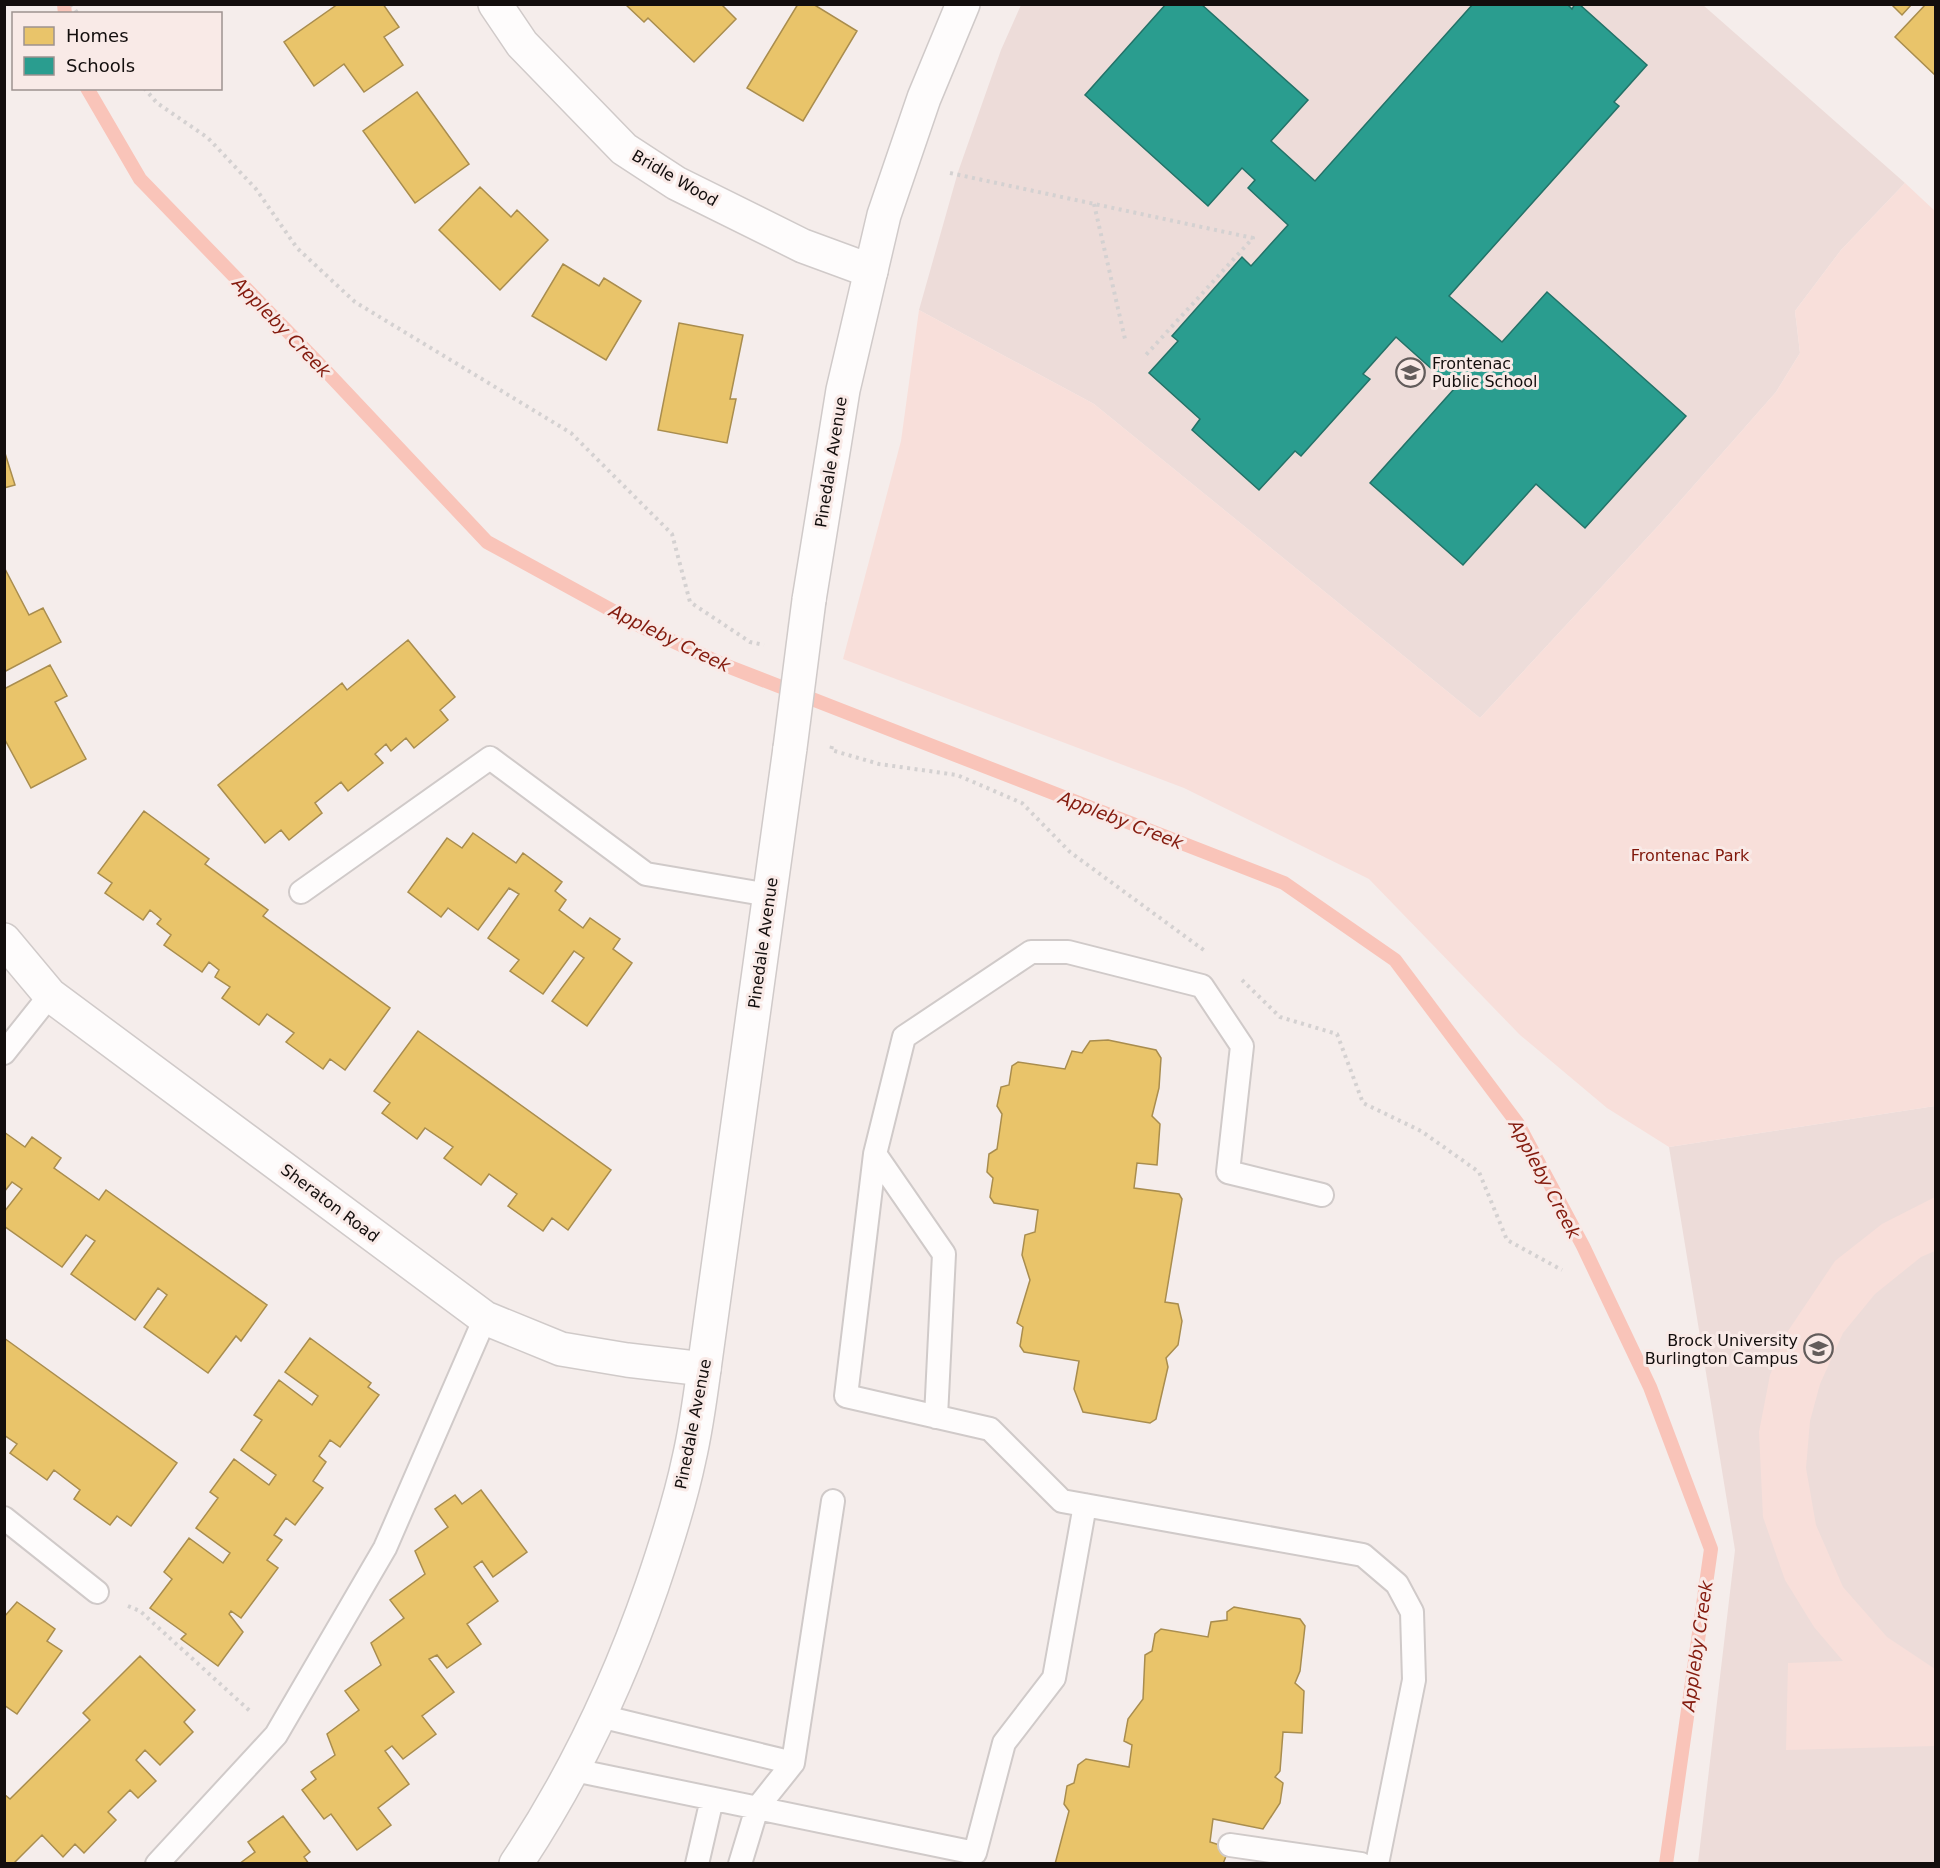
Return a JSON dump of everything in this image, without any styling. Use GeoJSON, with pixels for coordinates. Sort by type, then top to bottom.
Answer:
{"type":"FeatureCollection","features":[{"type":"Feature","properties":{"kind":"street","name":"Bridle Wood"},"geometry":{"type":"LineString","coordinates":[[495,4],[522,44],[624,149],[676,183],[803,246],[871,271]]}},
{"type":"Feature","properties":{"kind":"street","name":"Pinedale Avenue"},"geometry":{"type":"LineString","coordinates":[[516,1863],[550,1812],[574,1770],[634,1636],[676,1511],[693,1443],[809,600],[843,390],[884,215],[924,98],[963,4]]}},
{"type":"Feature","properties":{"kind":"street","name":"Sheraton Road"},"geometry":{"type":"LineString","coordinates":[[4,940],[50,995],[485,1318],[561,1349],[704,1369]]}},
{"type":"Feature","properties":{"kind":"lane"},"geometry":{"type":"LineString","coordinates":[[301,892],[490,758],[646,874],[769,895]]}},
{"type":"Feature","properties":{"kind":"lane"},"geometry":{"type":"LineString","coordinates":[[1322,1195],[1228,1172],[1242,1046],[1202,986],[1068,952],[1031,952],[904,1037],[875,1154],[846,1396],[990,1429],[1062,1501],[1363,1556],[1397,1584],[1412,1612],[1414,1680],[1377,1863]]}},
{"type":"Feature","properties":{"kind":"lane"},"geometry":{"type":"LineString","coordinates":[[4,1053],[50,995]]}},
{"type":"Feature","properties":{"kind":"lane"},"geometry":{"type":"LineString","coordinates":[[875,1154],[944,1254],[936,1416]]}},
{"type":"Feature","properties":{"kind":"lane"},"geometry":{"type":"LineString","coordinates":[[157,1863],[276,1735],[385,1548],[485,1318]]}},
{"type":"Feature","properties":{"kind":"lane"},"geometry":{"type":"LineString","coordinates":[[741,1863],[757,1808],[793,1763],[833,1501]]}},
{"type":"Feature","properties":{"kind":"lane"},"geometry":{"type":"LineString","coordinates":[[574,1770],[975,1853],[1004,1743],[1054,1678],[1085,1505]]}},
{"type":"Feature","properties":{"kind":"lane"},"geometry":{"type":"LineString","coordinates":[[4,1518],[98,1592]]}},
{"type":"Feature","properties":{"kind":"lane"},"geometry":{"type":"LineString","coordinates":[[600,1716],[793,1763]]}},
{"type":"Feature","properties":{"kind":"lane"},"geometry":{"type":"LineString","coordinates":[[697,1863],[712,1799]]}},
{"type":"Feature","properties":{"kind":"lane"},"geometry":{"type":"LineString","coordinates":[[1230,1845],[1361,1863]]}},
{"type":"Feature","properties":{"kind":"path"},"geometry":{"type":"LineString","coordinates":[[146,90],[157,103],[208,138],[256,189],[297,248],[354,302],[571,433],[672,534],[690,602],[750,642],[773,646]]}},
{"type":"Feature","properties":{"kind":"path"},"geometry":{"type":"LineString","coordinates":[[950,172],[1253,238],[1144,357]]}},
{"type":"Feature","properties":{"kind":"path"},"geometry":{"type":"LineString","coordinates":[[1094,204],[1125,339]]}},
{"type":"Feature","properties":{"kind":"path"},"geometry":{"type":"LineString","coordinates":[[98,1592],[140,1611],[276,1735]]}},
{"type":"Feature","properties":{"kind":"shaded area","name":"Frontenac Public School"},"geometry":{"type":"Polygon","coordinates":[[[1021,5],[1703,5],[1905,183],[1841,250],[1795,311],[1800,353],[1776,392],[1659,525],[1480,718],[1094,404],[919,310],[958,172],[1001,50],[1021,5]]]}},
{"type":"Feature","properties":{"kind":"shaded area","name":"Brock University Burlington Campus"},"geometry":{"type":"Polygon","coordinates":[[[1935,1106],[1935,1863],[1698,1863],[1735,1550],[1669,1147],[1935,1106]]]}},
{"type":"Feature","properties":{"kind":"green space","name":"Frontenac Park"},"geometry":{"type":"Polygon","coordinates":[[[1905,183],[1936,212],[1935,1106],[1669,1147],[1607,1108],[1520,1035],[1369,879],[1184,788],[843,659],[901,441],[919,310],[1094,404],[1480,718],[1659,525],[1776,392],[1800,353],[1795,311],[1841,250],[1905,183]]]}},
{"type":"Feature","properties":{"kind":"green space"},"geometry":{"type":"Polygon","coordinates":[[[1935,1197],[1935,1251],[1921,1257],[1875,1294],[1843,1333],[1820,1384],[1810,1421],[1806,1468],[1816,1525],[1843,1587],[1887,1637],[1935,1669],[1935,1746],[1786,1750],[1788,1663],[1843,1661],[1814,1627],[1785,1580],[1763,1517],[1759,1432],[1770,1375],[1788,1331],[1835,1261],[1882,1224],[1935,1197]]]}},
{"type":"Feature","properties":{"kind":"building: Homes"},"geometry":{"type":"Polygon","coordinates":[[[338,4],[383,4],[399,27],[384,37],[403,65],[364,92],[344,64],[314,86],[284,42],[338,4]]]}},
{"type":"Feature","properties":{"kind":"building: Homes"},"geometry":{"type":"Polygon","coordinates":[[[625,4],[721,4],[736,19],[694,62],[648,18],[644,22],[625,4]]]}},
{"type":"Feature","properties":{"kind":"building: Homes"},"geometry":{"type":"Polygon","coordinates":[[[798,4],[813,4],[857,31],[803,121],[747,88],[798,4]]]}},
{"type":"Feature","properties":{"kind":"building: Homes"},"geometry":{"type":"Polygon","coordinates":[[[1891,4],[1912,4],[1902,15],[1891,4]]]}},
{"type":"Feature","properties":{"kind":"building: Homes"},"geometry":{"type":"Polygon","coordinates":[[[1926,4],[1936,4],[1936,76],[1895,37],[1926,4]]]}},
{"type":"Feature","properties":{"kind":"building: Homes"},"geometry":{"type":"Polygon","coordinates":[[[417,92],[469,164],[415,203],[363,131],[417,92]]]}},
{"type":"Feature","properties":{"kind":"building: Homes"},"geometry":{"type":"Polygon","coordinates":[[[480,187],[511,217],[517,210],[548,240],[500,290],[439,230],[480,187]]]}},
{"type":"Feature","properties":{"kind":"building: Homes"},"geometry":{"type":"Polygon","coordinates":[[[563,264],[599,286],[604,278],[641,301],[606,360],[532,316],[563,264]]]}},
{"type":"Feature","properties":{"kind":"building: Homes"},"geometry":{"type":"Polygon","coordinates":[[[679,323],[743,335],[730,399],[736,399],[727,443],[658,430],[679,323]]]}},
{"type":"Feature","properties":{"kind":"building: Homes"},"geometry":{"type":"Polygon","coordinates":[[[4,450],[15,485],[4,488],[4,450]]]}},
{"type":"Feature","properties":{"kind":"building: Homes"},"geometry":{"type":"Polygon","coordinates":[[[4,567],[29,615],[43,608],[61,642],[4,672],[4,567]]]}},
{"type":"Feature","properties":{"kind":"building: Homes"},"geometry":{"type":"Polygon","coordinates":[[[408,640],[455,697],[440,710],[448,720],[414,748],[406,738],[391,751],[386,744],[375,754],[383,763],[348,791],[341,782],[315,803],[322,813],[289,840],[281,830],[265,843],[218,785],[342,683],[347,690],[408,640]]]}},
{"type":"Feature","properties":{"kind":"building: Homes"},"geometry":{"type":"Polygon","coordinates":[[[50,665],[67,696],[55,702],[86,759],[31,788],[4,738],[4,689],[50,665]]]}},
{"type":"Feature","properties":{"kind":"building: Homes"},"geometry":{"type":"Polygon","coordinates":[[[144,811],[209,859],[205,864],[268,910],[263,916],[390,1008],[345,1070],[330,1059],[323,1069],[286,1042],[294,1033],[267,1014],[259,1025],[222,998],[230,987],[215,977],[219,970],[209,962],[202,972],[164,945],[171,935],[157,924],[161,919],[150,910],[143,920],[105,893],[112,883],[98,873],[144,811]]]}},
{"type":"Feature","properties":{"kind":"building: Homes"},"geometry":{"type":"Polygon","coordinates":[[[473,833],[516,863],[523,853],[562,882],[555,891],[566,900],[559,910],[583,928],[590,918],[620,939],[613,949],[632,963],[587,1026],[552,1001],[584,958],[574,951],[543,994],[510,971],[519,960],[488,938],[519,894],[509,888],[478,930],[448,908],[441,917],[408,892],[447,838],[462,848],[473,833]]]}},
{"type":"Feature","properties":{"kind":"building: Homes"},"geometry":{"type":"Polygon","coordinates":[[[418,1031],[611,1170],[568,1230],[552,1218],[543,1231],[508,1206],[517,1194],[489,1174],[481,1185],[444,1158],[453,1147],[425,1128],[417,1139],[382,1113],[390,1103],[374,1091],[418,1031]]]}},
{"type":"Feature","properties":{"kind":"building: Homes"},"geometry":{"type":"Polygon","coordinates":[[[1108,1040],[1156,1050],[1161,1058],[1159,1088],[1152,1116],[1160,1124],[1157,1165],[1137,1163],[1134,1188],[1179,1194],[1182,1199],[1165,1302],[1178,1304],[1182,1321],[1178,1345],[1166,1358],[1168,1367],[1156,1419],[1150,1423],[1083,1412],[1074,1389],[1079,1361],[1024,1352],[1020,1346],[1023,1327],[1017,1323],[1030,1280],[1022,1255],[1025,1235],[1035,1232],[1038,1210],[994,1203],[990,1197],[993,1178],[987,1172],[989,1154],[997,1149],[1002,1114],[997,1106],[1001,1087],[1009,1085],[1012,1066],[1018,1062],[1065,1069],[1072,1051],[1082,1053],[1090,1041],[1108,1040]]]}},
{"type":"Feature","properties":{"kind":"building: Homes"},"geometry":{"type":"Polygon","coordinates":[[[4,1132],[25,1147],[32,1137],[61,1158],[54,1168],[99,1200],[106,1190],[267,1305],[241,1341],[236,1336],[208,1373],[144,1327],[167,1295],[158,1288],[135,1320],[71,1274],[95,1241],[86,1235],[62,1267],[4,1226],[4,1212],[22,1189],[12,1182],[4,1192],[4,1132]]]}},
{"type":"Feature","properties":{"kind":"building: Homes"},"geometry":{"type":"Polygon","coordinates":[[[4,1338],[177,1463],[131,1526],[117,1516],[110,1525],[74,1499],[80,1490],[54,1470],[47,1480],[10,1453],[17,1444],[4,1435],[4,1338]]]}},
{"type":"Feature","properties":{"kind":"building: Homes"},"geometry":{"type":"Polygon","coordinates":[[[310,1338],[371,1383],[368,1387],[379,1395],[340,1447],[330,1440],[319,1456],[326,1462],[313,1481],[323,1488],[295,1525],[286,1518],[274,1535],[282,1540],[267,1560],[278,1568],[241,1618],[231,1611],[229,1614],[243,1632],[218,1666],[181,1639],[186,1634],[150,1608],[172,1579],[164,1572],[189,1538],[223,1563],[230,1553],[196,1528],[218,1498],[210,1492],[234,1459],[269,1485],[276,1475],[241,1450],[262,1420],[254,1415],[279,1380],[312,1405],[318,1396],[285,1372],[310,1338]]]}},
{"type":"Feature","properties":{"kind":"building: Homes"},"geometry":{"type":"Polygon","coordinates":[[[481,1490],[527,1552],[493,1577],[482,1561],[474,1567],[498,1601],[467,1624],[481,1644],[447,1668],[437,1655],[429,1659],[454,1692],[422,1716],[436,1734],[403,1759],[392,1746],[385,1751],[409,1784],[378,1808],[391,1825],[357,1850],[331,1814],[324,1819],[302,1790],[316,1779],[311,1772],[335,1755],[327,1734],[359,1710],[345,1691],[381,1665],[371,1643],[404,1618],[390,1600],[425,1574],[415,1551],[448,1527],[435,1509],[455,1495],[462,1504],[481,1490]]]}},
{"type":"Feature","properties":{"kind":"building: Homes"},"geometry":{"type":"Polygon","coordinates":[[[17,1602],[55,1629],[47,1641],[62,1651],[17,1714],[4,1705],[4,1617],[17,1602]]]}},
{"type":"Feature","properties":{"kind":"building: Homes"},"geometry":{"type":"Polygon","coordinates":[[[1234,1607],[1300,1619],[1305,1626],[1300,1671],[1295,1683],[1304,1691],[1302,1733],[1283,1732],[1280,1771],[1275,1777],[1283,1783],[1280,1803],[1263,1829],[1213,1819],[1210,1842],[1229,1848],[1223,1864],[1055,1864],[1069,1811],[1064,1804],[1067,1786],[1074,1783],[1078,1765],[1086,1759],[1129,1767],[1132,1745],[1124,1741],[1128,1719],[1143,1699],[1145,1655],[1152,1651],[1155,1634],[1161,1629],[1208,1637],[1211,1622],[1227,1620],[1227,1612],[1234,1607]]]}},
{"type":"Feature","properties":{"kind":"building: Homes"},"geometry":{"type":"Polygon","coordinates":[[[140,1656],[195,1710],[184,1722],[193,1732],[160,1765],[145,1750],[136,1760],[156,1781],[138,1798],[130,1790],[108,1812],[116,1820],[84,1853],[75,1844],[63,1857],[42,1835],[13,1864],[4,1864],[4,1794],[10,1799],[90,1720],[83,1713],[140,1656]]]}},
{"type":"Feature","properties":{"kind":"building: Homes"},"geometry":{"type":"Polygon","coordinates":[[[283,1816],[310,1852],[304,1857],[309,1864],[239,1864],[255,1852],[248,1842],[283,1816]]]}},
{"type":"Feature","properties":{"kind":"building: Schools"},"geometry":{"type":"Polygon","coordinates":[[[1166,4],[1201,4],[1308,100],[1271,141],[1315,181],[1473,4],[1567,4],[1572,9],[1575,4],[1579,4],[1647,65],[1614,102],[1619,106],[1449,296],[1502,342],[1547,292],[1686,416],[1585,528],[1536,484],[1463,565],[1370,483],[1454,389],[1396,337],[1363,374],[1370,379],[1301,456],[1295,451],[1259,490],[1192,430],[1200,419],[1149,373],[1178,341],[1172,336],[1242,257],[1251,266],[1288,225],[1248,188],[1255,180],[1242,168],[1208,206],[1085,95],[1166,4]]]}},
{"type":"Feature","properties":{"kind":"waterway","name":"Appleby Creek"},"geometry":{"type":"LineString","coordinates":[[64,4],[65,12]]}},
{"type":"Feature","properties":{"kind":"waterway","name":"Appleby Creek"},"geometry":{"type":"LineString","coordinates":[[88,90],[140,179],[487,542],[644,628],[722,664],[1284,883],[1395,960],[1518,1124],[1583,1246],[1650,1387],[1711,1549],[1666,1864]]}},
{"type":"Feature","properties":{"kind":"place","name":"Frontenac Public School"},"geometry":{"type":"Point","coordinates":[1411,372]}},
{"type":"Feature","properties":{"kind":"place","name":"Brock University Burlington Campus"},"geometry":{"type":"Point","coordinates":[1819,1349]}}]}
